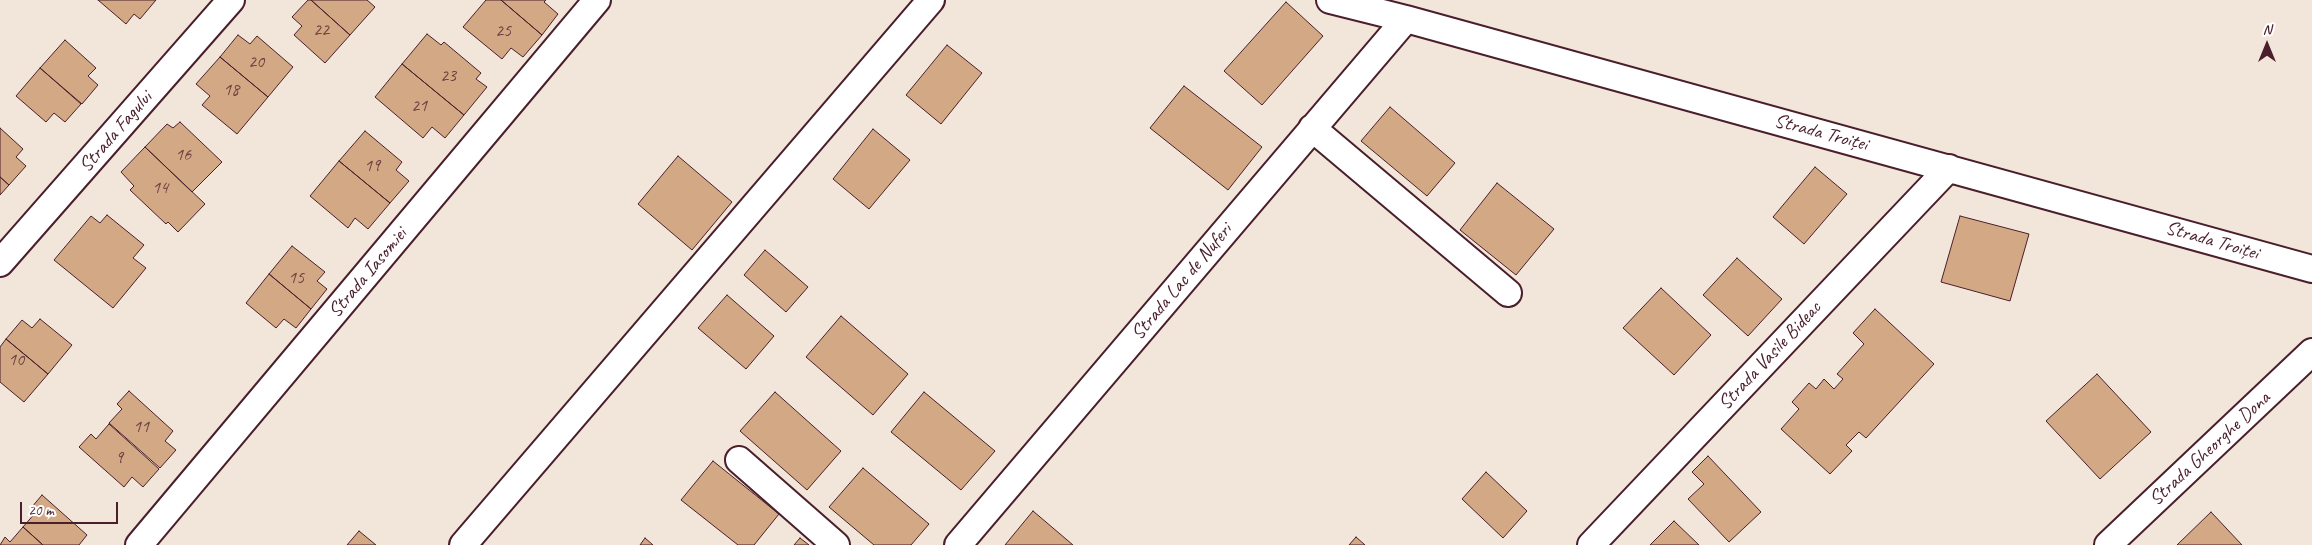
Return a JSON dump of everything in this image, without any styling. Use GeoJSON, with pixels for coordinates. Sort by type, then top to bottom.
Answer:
{"type":"FeatureCollection","features":[{"type":"Feature","properties":{"kind":"street","name":"Strada Fagului"},"geometry":{"type":"LineString","coordinates":[[0,263],[231,0]]}},
{"type":"Feature","properties":{"kind":"street","name":"Strada Iasomiei"},"geometry":{"type":"LineString","coordinates":[[140,545],[597,0]]}},
{"type":"Feature","properties":{"kind":"street"},"geometry":{"type":"LineString","coordinates":[[463,545],[931,0]]}},
{"type":"Feature","properties":{"kind":"street","name":"Strada Troiței"},"geometry":{"type":"LineString","coordinates":[[1330,0],[1406,18],[2312,269]]}},
{"type":"Feature","properties":{"kind":"street","name":"Strada Lac de Nuferi"},"geometry":{"type":"LineString","coordinates":[[958,545],[1406,18]]}},
{"type":"Feature","properties":{"kind":"street"},"geometry":{"type":"LineString","coordinates":[[1312,128],[1508,293]]}},
{"type":"Feature","properties":{"kind":"street","name":"Strada Vasile Bideac"},"geometry":{"type":"LineString","coordinates":[[1592,545],[1949,168]]}},
{"type":"Feature","properties":{"kind":"street","name":"Strada Gheorghe Dona"},"geometry":{"type":"LineString","coordinates":[[2108,545],[2312,352]]}},
{"type":"Feature","properties":{"kind":"street"},"geometry":{"type":"LineString","coordinates":[[739,460],[836,545]]}},
{"type":"Feature","properties":{"kind":"building"},"geometry":{"type":"Polygon","coordinates":[[[98,0],[156,0],[140,19],[134,14],[126,24],[98,0]]]}},
{"type":"Feature","properties":{"kind":"building"},"geometry":{"type":"Polygon","coordinates":[[[308,0],[311,0],[350,35],[325,63],[294,35],[302,26],[292,17],[308,0]]]}},
{"type":"Feature","properties":{"kind":"building"},"geometry":{"type":"Polygon","coordinates":[[[311,0],[367,0],[375,7],[350,35],[311,0]]]}},
{"type":"Feature","properties":{"kind":"building"},"geometry":{"type":"Polygon","coordinates":[[[486,0],[501,0],[542,35],[523,57],[511,48],[502,59],[463,27],[486,0]]]}},
{"type":"Feature","properties":{"kind":"building"},"geometry":{"type":"Polygon","coordinates":[[[501,0],[546,0],[544,2],[558,14],[542,35],[501,0]]]}},
{"type":"Feature","properties":{"kind":"building"},"geometry":{"type":"Polygon","coordinates":[[[1286,2],[1323,36],[1262,105],[1224,71],[1286,2]]]}},
{"type":"Feature","properties":{"kind":"building"},"geometry":{"type":"Polygon","coordinates":[[[427,34],[441,45],[444,42],[481,73],[476,79],[487,87],[464,115],[402,64],[427,34]]]}},
{"type":"Feature","properties":{"kind":"building"},"geometry":{"type":"Polygon","coordinates":[[[238,35],[250,44],[257,36],[293,67],[268,97],[220,57],[238,35]]]}},
{"type":"Feature","properties":{"kind":"building"},"geometry":{"type":"Polygon","coordinates":[[[65,40],[96,68],[88,76],[98,85],[82,104],[40,68],[65,40]]]}},
{"type":"Feature","properties":{"kind":"building"},"geometry":{"type":"Polygon","coordinates":[[[947,45],[982,73],[941,124],[906,95],[947,45]]]}},
{"type":"Feature","properties":{"kind":"building"},"geometry":{"type":"Polygon","coordinates":[[[220,57],[268,97],[237,134],[202,105],[210,96],[196,84],[220,57]]]}},
{"type":"Feature","properties":{"kind":"building"},"geometry":{"type":"Polygon","coordinates":[[[402,64],[464,115],[445,138],[432,127],[423,138],[375,97],[402,64]]]}},
{"type":"Feature","properties":{"kind":"building"},"geometry":{"type":"Polygon","coordinates":[[[40,68],[81,104],[65,122],[54,113],[46,122],[16,96],[40,68]]]}},
{"type":"Feature","properties":{"kind":"building"},"geometry":{"type":"Polygon","coordinates":[[[1184,86],[1262,147],[1228,190],[1150,128],[1184,86]]]}},
{"type":"Feature","properties":{"kind":"building"},"geometry":{"type":"Polygon","coordinates":[[[1390,107],[1455,163],[1427,196],[1361,141],[1390,107]]]}},
{"type":"Feature","properties":{"kind":"building"},"geometry":{"type":"Polygon","coordinates":[[[180,122],[222,162],[192,192],[145,147],[167,124],[173,128],[180,122]]]}},
{"type":"Feature","properties":{"kind":"building"},"geometry":{"type":"Polygon","coordinates":[[[0,128],[23,149],[16,157],[26,166],[9,185],[0,177],[0,128]]]}},
{"type":"Feature","properties":{"kind":"building"},"geometry":{"type":"Polygon","coordinates":[[[873,129],[910,160],[869,209],[833,179],[873,129]]]}},
{"type":"Feature","properties":{"kind":"building"},"geometry":{"type":"Polygon","coordinates":[[[365,131],[402,162],[396,170],[409,181],[390,203],[339,161],[365,131]]]}},
{"type":"Feature","properties":{"kind":"building"},"geometry":{"type":"Polygon","coordinates":[[[145,147],[205,204],[178,232],[168,222],[166,224],[130,190],[134,186],[121,172],[145,147]]]}},
{"type":"Feature","properties":{"kind":"building"},"geometry":{"type":"Polygon","coordinates":[[[678,156],[732,202],[692,250],[638,204],[678,156]]]}},
{"type":"Feature","properties":{"kind":"building"},"geometry":{"type":"Polygon","coordinates":[[[339,161],[390,203],[368,229],[355,218],[348,228],[310,196],[339,161]]]}},
{"type":"Feature","properties":{"kind":"building"},"geometry":{"type":"Polygon","coordinates":[[[1815,167],[1847,194],[1804,244],[1773,217],[1815,167]]]}},
{"type":"Feature","properties":{"kind":"building"},"geometry":{"type":"Polygon","coordinates":[[[0,177],[9,185],[0,195],[0,177]]]}},
{"type":"Feature","properties":{"kind":"building"},"geometry":{"type":"Polygon","coordinates":[[[1497,183],[1554,229],[1516,275],[1460,230],[1497,183]]]}},
{"type":"Feature","properties":{"kind":"building"},"geometry":{"type":"Polygon","coordinates":[[[107,215],[144,245],[133,258],[146,268],[113,308],[54,260],[91,216],[100,223],[107,215]]]}},
{"type":"Feature","properties":{"kind":"building"},"geometry":{"type":"Polygon","coordinates":[[[1960,216],[2029,234],[2010,301],[1941,282],[1960,216]]]}},
{"type":"Feature","properties":{"kind":"building"},"geometry":{"type":"Polygon","coordinates":[[[292,246],[325,272],[317,281],[327,289],[311,309],[269,274],[292,246]]]}},
{"type":"Feature","properties":{"kind":"building"},"geometry":{"type":"Polygon","coordinates":[[[765,250],[808,287],[786,312],[744,275],[765,250]]]}},
{"type":"Feature","properties":{"kind":"building"},"geometry":{"type":"Polygon","coordinates":[[[1737,258],[1782,299],[1748,336],[1703,295],[1737,258]]]}},
{"type":"Feature","properties":{"kind":"building"},"geometry":{"type":"Polygon","coordinates":[[[269,274],[311,309],[296,328],[284,319],[276,328],[246,303],[269,274]]]}},
{"type":"Feature","properties":{"kind":"building"},"geometry":{"type":"Polygon","coordinates":[[[1661,288],[1711,335],[1674,375],[1623,328],[1661,288]]]}},
{"type":"Feature","properties":{"kind":"building"},"geometry":{"type":"Polygon","coordinates":[[[727,295],[774,336],[746,369],[698,328],[727,295]]]}},
{"type":"Feature","properties":{"kind":"building"},"geometry":{"type":"Polygon","coordinates":[[[1875,309],[1934,364],[1866,438],[1859,432],[1846,445],[1852,451],[1830,474],[1781,429],[1799,409],[1792,402],[1809,383],[1816,389],[1824,379],[1834,389],[1843,379],[1837,374],[1864,344],[1853,333],[1875,309]]]}},
{"type":"Feature","properties":{"kind":"building"},"geometry":{"type":"Polygon","coordinates":[[[841,316],[908,374],[873,415],[806,357],[841,316]]]}},
{"type":"Feature","properties":{"kind":"building"},"geometry":{"type":"Polygon","coordinates":[[[40,319],[72,345],[48,374],[6,339],[22,320],[32,328],[40,319]]]}},
{"type":"Feature","properties":{"kind":"building"},"geometry":{"type":"Polygon","coordinates":[[[6,339],[48,374],[24,402],[0,382],[0,347],[6,339]]]}},
{"type":"Feature","properties":{"kind":"building"},"geometry":{"type":"Polygon","coordinates":[[[2097,374],[2151,432],[2100,479],[2046,421],[2097,374]]]}},
{"type":"Feature","properties":{"kind":"building"},"geometry":{"type":"Polygon","coordinates":[[[129,391],[173,431],[165,441],[176,450],[160,468],[109,423],[122,409],[117,404],[129,391]]]}},
{"type":"Feature","properties":{"kind":"building"},"geometry":{"type":"Polygon","coordinates":[[[775,392],[841,451],[807,490],[740,431],[775,392]]]}},
{"type":"Feature","properties":{"kind":"building"},"geometry":{"type":"Polygon","coordinates":[[[924,392],[995,451],[961,490],[891,432],[924,392]]]}},
{"type":"Feature","properties":{"kind":"building"},"geometry":{"type":"Polygon","coordinates":[[[109,424],[159,469],[143,487],[132,477],[124,487],[79,447],[91,434],[96,439],[109,424]]]}},
{"type":"Feature","properties":{"kind":"building"},"geometry":{"type":"Polygon","coordinates":[[[1708,456],[1761,512],[1729,542],[1688,499],[1704,484],[1692,472],[1708,456]]]}},
{"type":"Feature","properties":{"kind":"building"},"geometry":{"type":"Polygon","coordinates":[[[713,461],[779,514],[754,545],[738,545],[681,500],[713,461]]]}},
{"type":"Feature","properties":{"kind":"building"},"geometry":{"type":"Polygon","coordinates":[[[863,468],[929,524],[911,545],[874,545],[829,507],[863,468]]]}},
{"type":"Feature","properties":{"kind":"building"},"geometry":{"type":"Polygon","coordinates":[[[1486,472],[1527,511],[1503,538],[1462,499],[1486,472]]]}},
{"type":"Feature","properties":{"kind":"building"},"geometry":{"type":"Polygon","coordinates":[[[42,495],[87,535],[79,545],[43,545],[23,527],[36,512],[31,508],[42,495]]]}},
{"type":"Feature","properties":{"kind":"building"},"geometry":{"type":"Polygon","coordinates":[[[1033,511],[1073,545],[1005,545],[1033,511]]]}},
{"type":"Feature","properties":{"kind":"building"},"geometry":{"type":"Polygon","coordinates":[[[2211,512],[2242,545],[2177,545],[2211,512]]]}},
{"type":"Feature","properties":{"kind":"building"},"geometry":{"type":"Polygon","coordinates":[[[1674,521],[1699,545],[1650,545],[1674,521]]]}},
{"type":"Feature","properties":{"kind":"building"},"geometry":{"type":"Polygon","coordinates":[[[23,527],[43,545],[0,545],[5,537],[10,542],[23,527]]]}},
{"type":"Feature","properties":{"kind":"building"},"geometry":{"type":"Polygon","coordinates":[[[359,531],[376,545],[347,545],[359,531]]]}},
{"type":"Feature","properties":{"kind":"building"},"geometry":{"type":"Polygon","coordinates":[[[1356,537],[1365,545],[1349,545],[1356,537]]]}},
{"type":"Feature","properties":{"kind":"building"},"geometry":{"type":"Polygon","coordinates":[[[645,538],[653,545],[640,545],[645,538]]]}},
{"type":"Feature","properties":{"kind":"building"},"geometry":{"type":"Polygon","coordinates":[[[800,538],[809,545],[794,545],[800,538]]]}}]}
